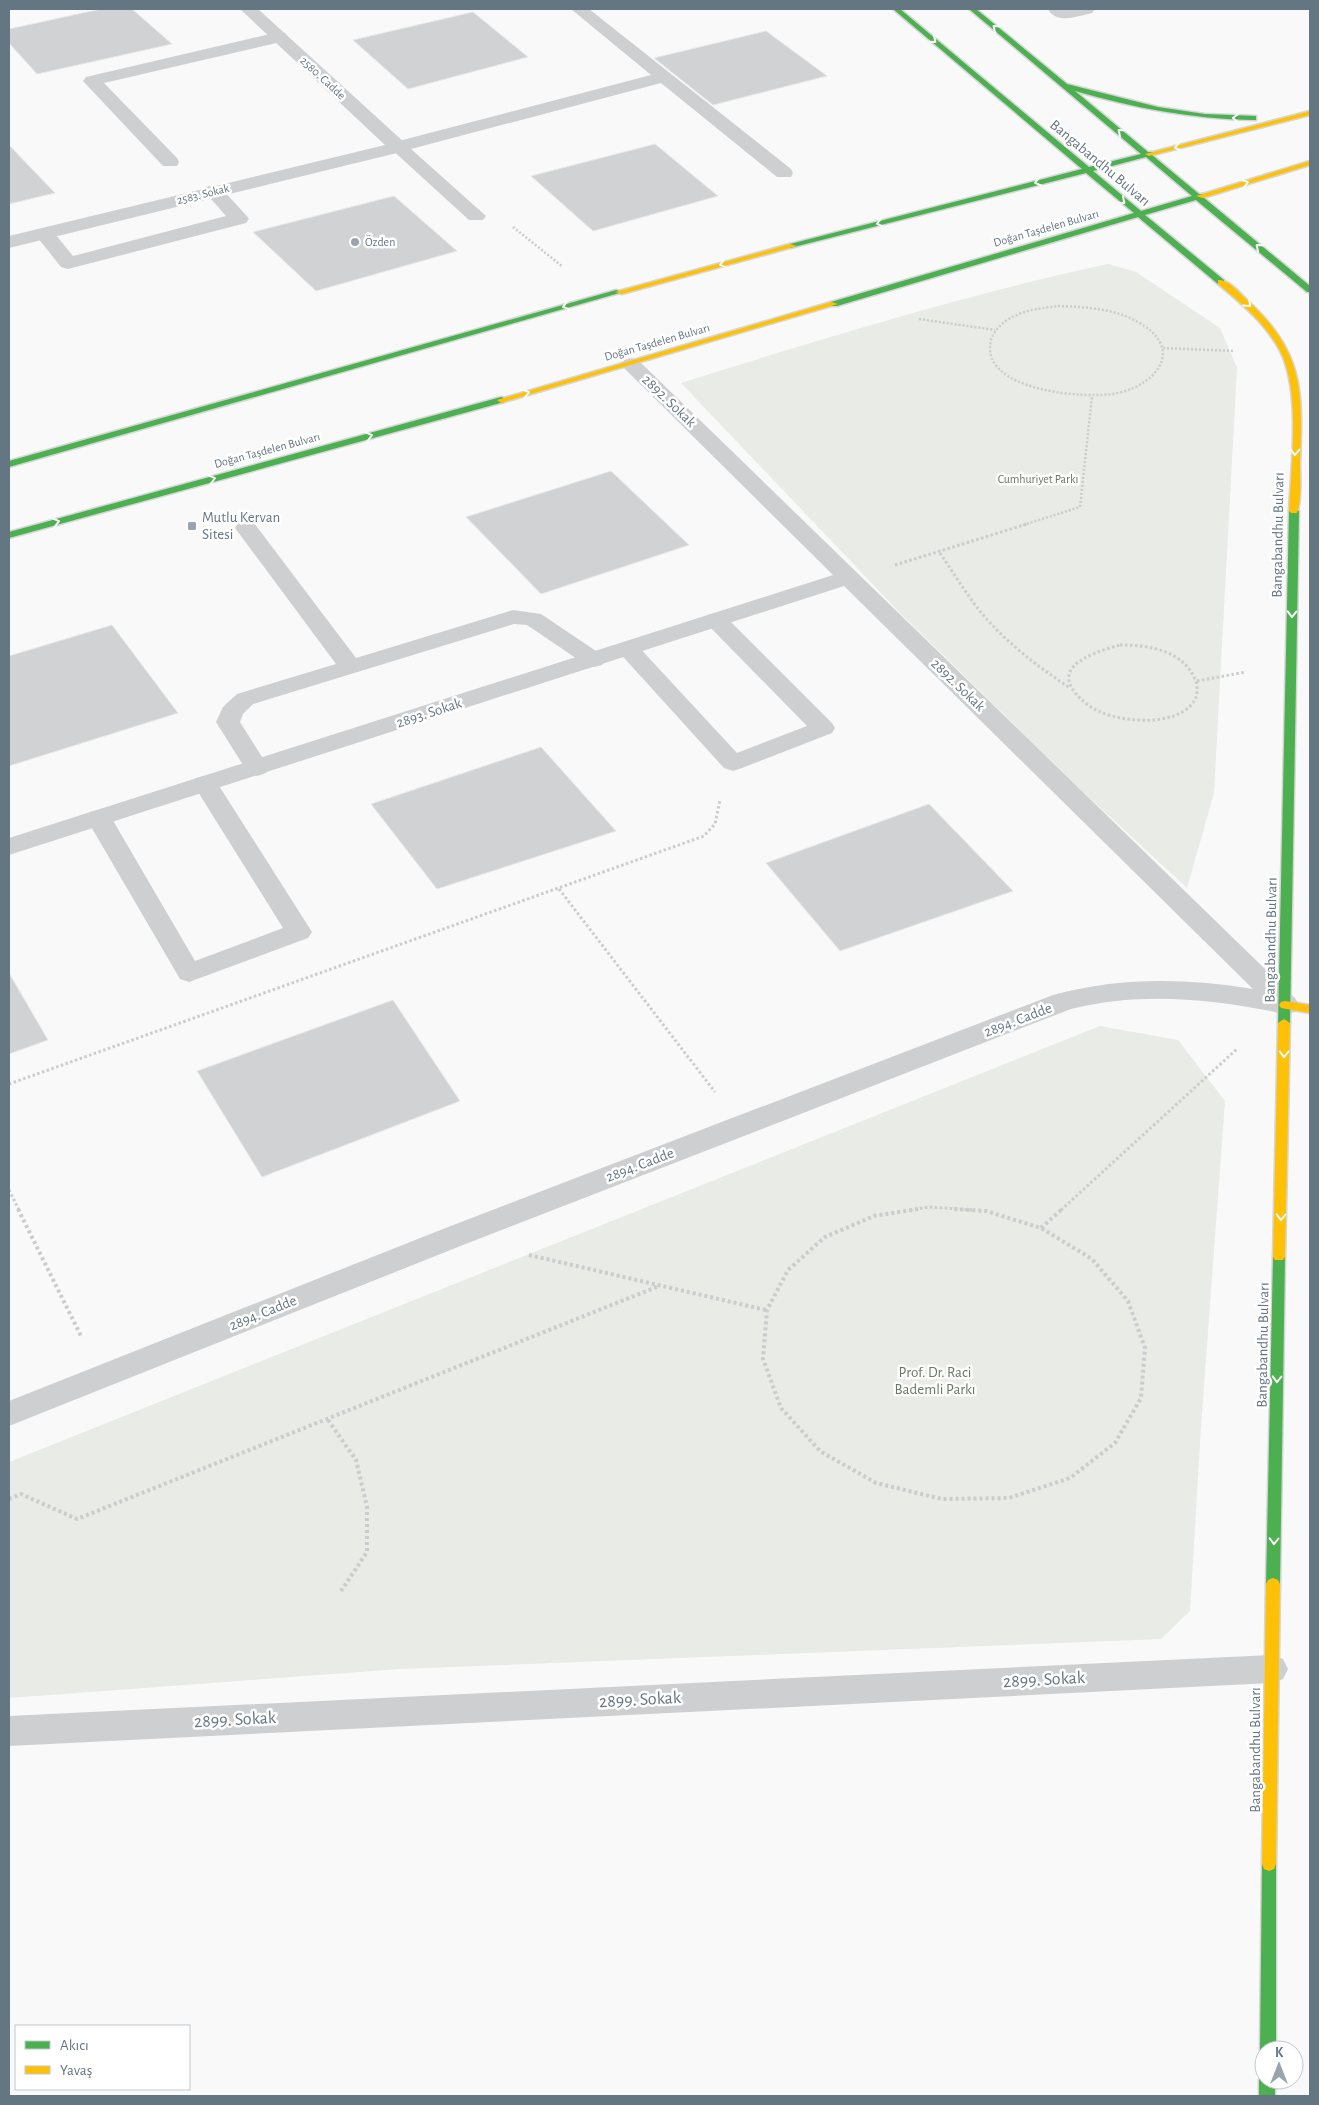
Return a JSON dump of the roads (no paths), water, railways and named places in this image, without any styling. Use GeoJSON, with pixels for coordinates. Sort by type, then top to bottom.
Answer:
{"type":"FeatureCollection","features":[{"type":"Feature","properties":{"kind":"main road","name":"Bangabandhu Bulvarı"},"geometry":{"type":"LineString","coordinates":[[896,9],[1264,319],[1286,353],[1296,391],[1298,1007],[1271,1669],[1268,2040]]}},
{"type":"Feature","properties":{"kind":"main road"},"geometry":{"type":"LineString","coordinates":[[972,9],[1310,290]]}},
{"type":"Feature","properties":{"kind":"main road"},"geometry":{"type":"LineString","coordinates":[[1066,86],[1167,114],[1250,118],[1306,114]]}},
{"type":"Feature","properties":{"kind":"main road"},"geometry":{"type":"LineString","coordinates":[[9,464],[599,297],[1306,114]]}},
{"type":"Feature","properties":{"kind":"main road","name":"Doğan Taşdelen Bulvarı"},"geometry":{"type":"LineString","coordinates":[[9,535],[631,364],[1310,163]]}},
{"type":"Feature","properties":{"kind":"street","name":"2580. Cadde"},"geometry":{"type":"LineString","coordinates":[[248,9],[476,216]]}},
{"type":"Feature","properties":{"kind":"street"},"geometry":{"type":"LineString","coordinates":[[579,9],[784,173]]}},
{"type":"Feature","properties":{"kind":"street"},"geometry":{"type":"LineString","coordinates":[[1056,9],[1064,14],[1086,9]]}},
{"type":"Feature","properties":{"kind":"street"},"geometry":{"type":"LineString","coordinates":[[170,162],[92,81],[279,37]]}},
{"type":"Feature","properties":{"kind":"street","name":"2583. Sokak"},"geometry":{"type":"LineString","coordinates":[[9,242],[398,147],[665,77]]}},
{"type":"Feature","properties":{"kind":"street"},"geometry":{"type":"LineString","coordinates":[[44,233],[68,263],[239,219],[213,191]]}},
{"type":"Feature","properties":{"kind":"street","name":"2892. Sokak"},"geometry":{"type":"LineString","coordinates":[[631,364],[849,577],[1298,1007]]}},
{"type":"Feature","properties":{"kind":"street"},"geometry":{"type":"LineString","coordinates":[[246,528],[350,666]]}},
{"type":"Feature","properties":{"kind":"street","name":"2893. Sokak"},"geometry":{"type":"LineString","coordinates":[[9,847],[849,577]]}},
{"type":"Feature","properties":{"kind":"street"},"geometry":{"type":"LineString","coordinates":[[257,768],[228,722],[229,714],[235,706],[245,700],[350,666],[507,618],[520,616],[533,619],[594,660]]}},
{"type":"Feature","properties":{"kind":"street"},"geometry":{"type":"LineString","coordinates":[[628,648],[733,763],[823,728],[716,620]]}},
{"type":"Feature","properties":{"kind":"street"},"geometry":{"type":"LineString","coordinates":[[99,818],[189,973],[299,932],[204,784]]}},
{"type":"Feature","properties":{"kind":"street","name":"2894. Cadde"},"geometry":{"type":"LineString","coordinates":[[9,1414],[453,1238],[1085,995],[1112,990],[1177,990],[1240,997],[1298,1007]]}},
{"type":"Feature","properties":{"kind":"street","name":"2899. Sokak"},"geometry":{"type":"LineString","coordinates":[[9,1731],[1271,1669]]}},
{"type":"Feature","properties":{"kind":"place","name":"Özden"},"geometry":{"type":"Point","coordinates":[355,242]}},
{"type":"Feature","properties":{"kind":"place","name":"Mutlu Kervan Sitesi"},"geometry":{"type":"Point","coordinates":[192,526]}},
{"type":"Feature","properties":{"kind":"park label","name":"Cumhuriyet Parkı"},"geometry":{"type":"Point","coordinates":[1038,479]}},
{"type":"Feature","properties":{"kind":"park label","name":"Prof. Dr. Raci Bademli Parkı"},"geometry":{"type":"Point","coordinates":[935,1380]}}]}
